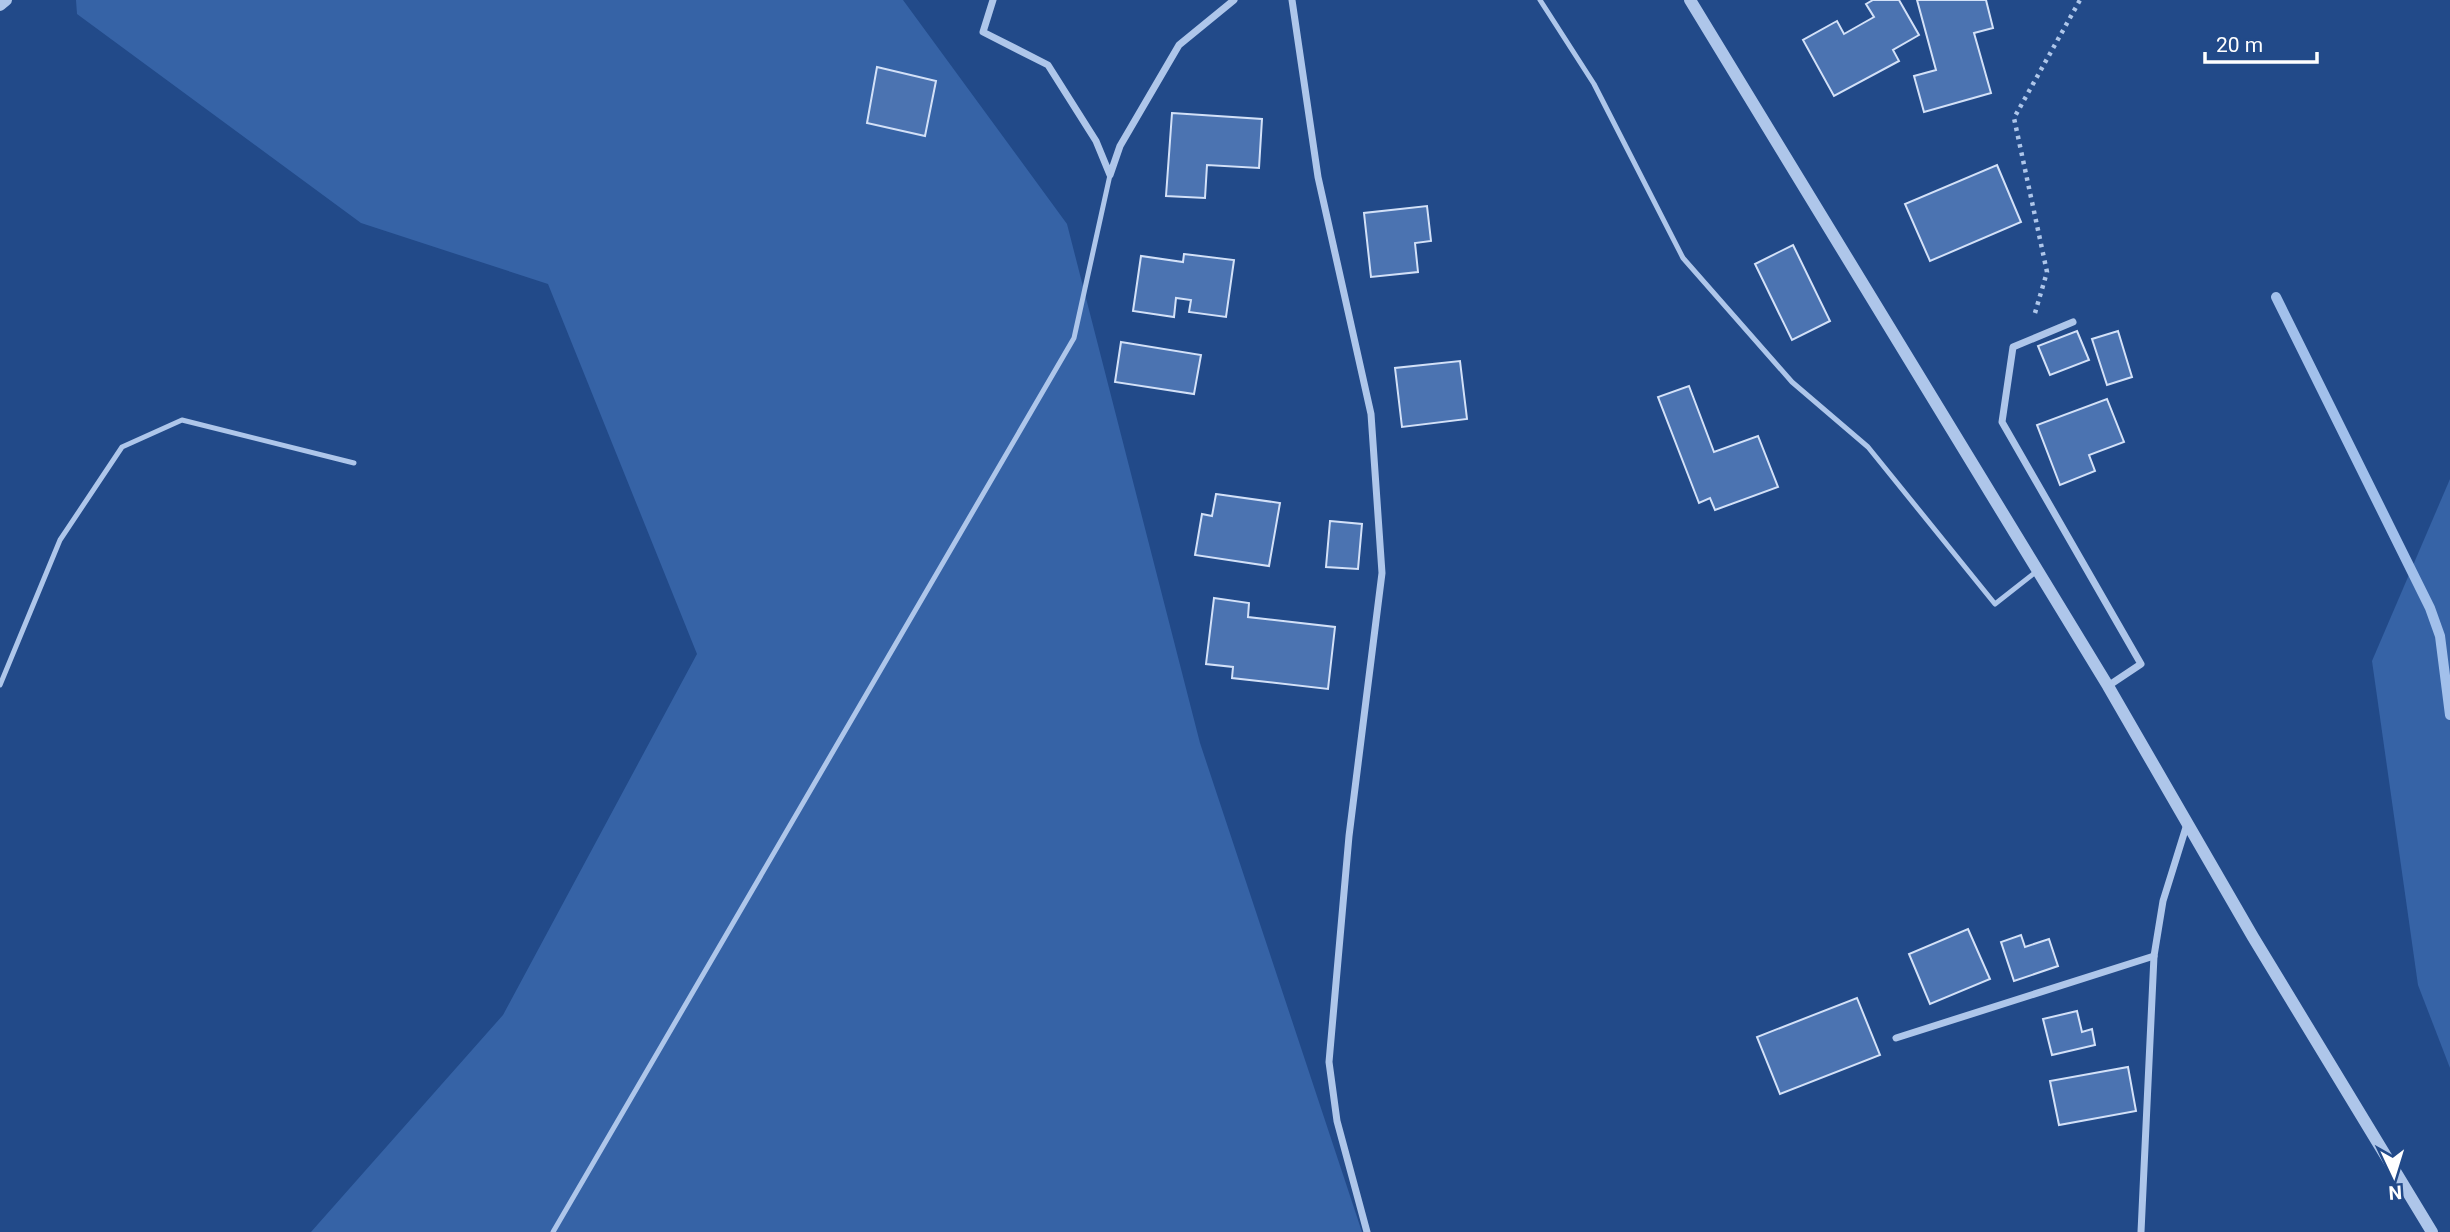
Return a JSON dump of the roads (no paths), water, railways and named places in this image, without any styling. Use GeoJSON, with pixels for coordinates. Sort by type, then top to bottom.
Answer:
{"type":"FeatureCollection","features":[{"type":"Feature","properties":{"kind":"street"},"geometry":{"type":"LineString","coordinates":[[0,5],[6,0]]}},
{"type":"Feature","properties":{"kind":"street"},"geometry":{"type":"LineString","coordinates":[[993,0],[983,32],[1048,65],[1096,141],[1110,175]]}},
{"type":"Feature","properties":{"kind":"street"},"geometry":{"type":"LineString","coordinates":[[1110,175],[1120,146],[1179,45],[1234,0]]}},
{"type":"Feature","properties":{"kind":"street"},"geometry":{"type":"LineString","coordinates":[[1293,0],[1318,177],[1371,414],[1382,573],[1349,836],[1329,1062],[1337,1121],[1367,1232]]}},
{"type":"Feature","properties":{"kind":"street"},"geometry":{"type":"LineString","coordinates":[[1690,0],[2108,686],[2253,937],[2432,1232]]}},
{"type":"Feature","properties":{"kind":"street"},"geometry":{"type":"LineString","coordinates":[[2073,321],[2013,347],[2002,422],[2141,664],[2108,686]]}},
{"type":"Feature","properties":{"kind":"street"},"geometry":{"type":"LineString","coordinates":[[2141,1232],[2154,956],[2163,901],[2188,823]]}},
{"type":"Feature","properties":{"kind":"street"},"geometry":{"type":"LineString","coordinates":[[1896,1038],[2154,956]]}},
{"type":"Feature","properties":{"kind":"lane"},"geometry":{"type":"LineString","coordinates":[[1540,0],[1594,84],[1683,258],[1792,382],[1868,447],[1995,604],[2037,571]]}},
{"type":"Feature","properties":{"kind":"lane"},"geometry":{"type":"LineString","coordinates":[[553,1232],[1074,338],[1110,175]]}},
{"type":"Feature","properties":{"kind":"lane"},"geometry":{"type":"LineString","coordinates":[[0,685],[60,540],[122,447],[182,419],[354,464]]}},
{"type":"Feature","properties":{"kind":"waterway"},"geometry":{"type":"LineString","coordinates":[[2276,297],[2430,608],[2440,636],[2450,715]]}}]}
